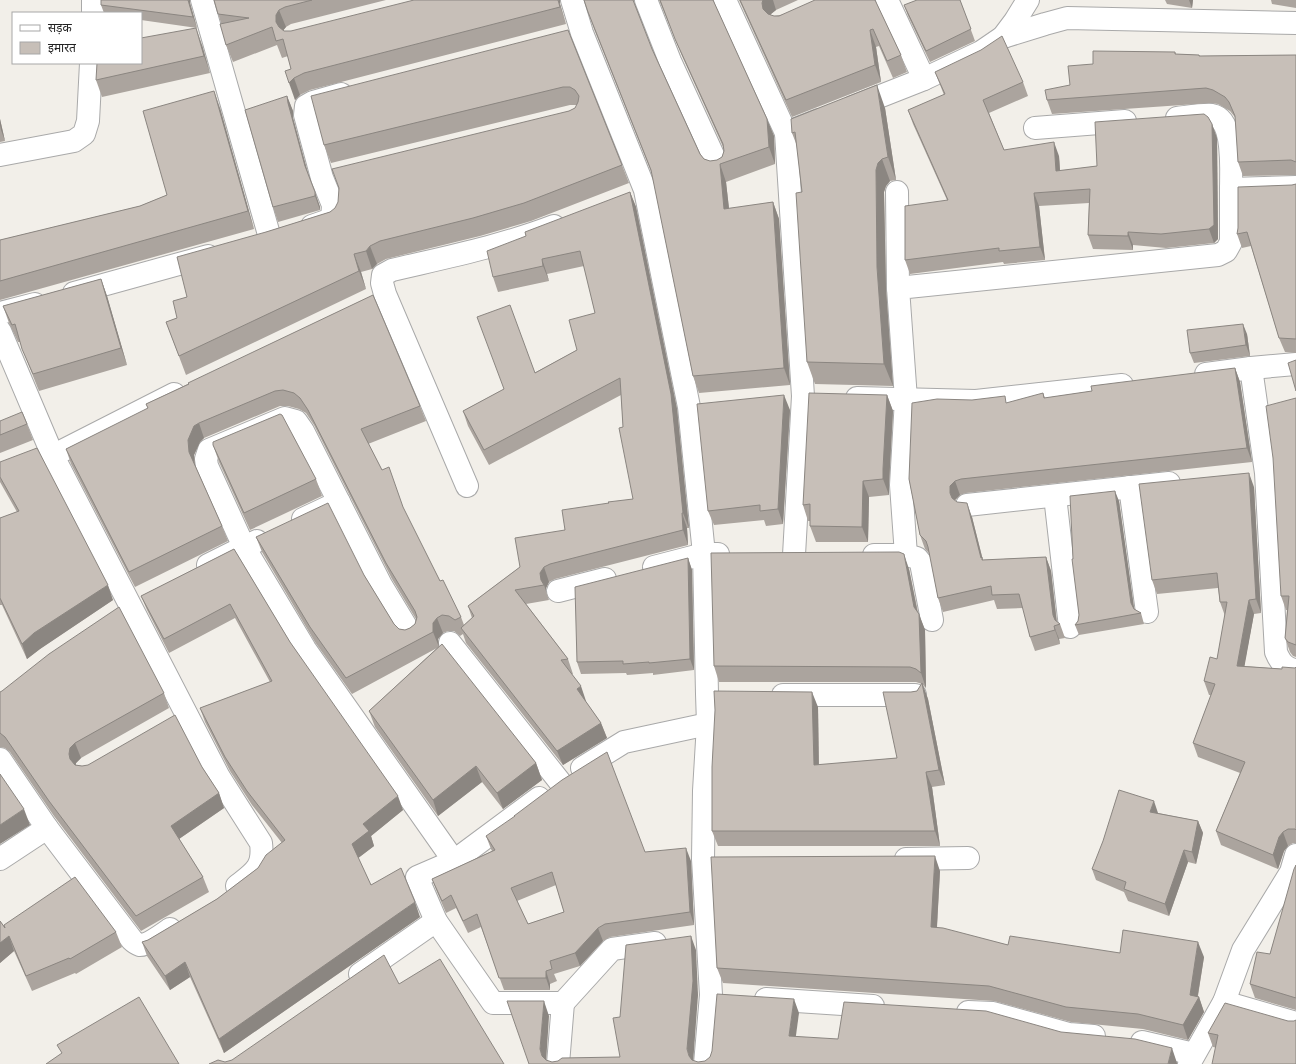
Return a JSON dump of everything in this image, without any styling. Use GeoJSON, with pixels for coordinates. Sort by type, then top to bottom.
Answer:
{"type":"FeatureCollection","features":[{"type":"Feature","properties":{"kind":"street"},"geometry":{"type":"LineString","coordinates":[[93,12],[94,0]]}},
{"type":"Feature","properties":{"kind":"street"},"geometry":{"type":"LineString","coordinates":[[202,0],[263,240],[332,219],[333,206],[322,178],[305,115],[306,106],[313,102],[359,90]]}},
{"type":"Feature","properties":{"kind":"street"},"geometry":{"type":"LineString","coordinates":[[572,0],[637,193],[689,406],[704,554],[708,724],[704,791],[703,859],[691,939],[710,995],[705,1064]]}},
{"type":"Feature","properties":{"kind":"street"},"geometry":{"type":"LineString","coordinates":[[646,0],[670,61],[718,166]]}},
{"type":"Feature","properties":{"kind":"street"},"geometry":{"type":"LineString","coordinates":[[725,0],[786,133],[819,397],[794,555]]}},
{"type":"Feature","properties":{"kind":"street"},"geometry":{"type":"LineString","coordinates":[[887,0],[924,79]]}},
{"type":"Feature","properties":{"kind":"street"},"geometry":{"type":"LineString","coordinates":[[1002,38],[1028,0]]}},
{"type":"Feature","properties":{"kind":"street"},"geometry":{"type":"LineString","coordinates":[[786,133],[924,79],[981,52],[1002,38],[1067,18],[1296,23]]}},
{"type":"Feature","properties":{"kind":"street"},"geometry":{"type":"LineString","coordinates":[[559,39],[582,33]]}},
{"type":"Feature","properties":{"kind":"street"},"geometry":{"type":"LineString","coordinates":[[0,154],[74,141],[84,134],[88,121],[91,64]]}},
{"type":"Feature","properties":{"kind":"street"},"geometry":{"type":"LineString","coordinates":[[898,288],[1218,255],[1226,251],[1231,242],[1231,189],[1229,135],[1223,122],[1212,115],[1035,128]]}},
{"type":"Feature","properties":{"kind":"street"},"geometry":{"type":"LineString","coordinates":[[322,178],[345,173]]}},
{"type":"Feature","properties":{"kind":"street"},"geometry":{"type":"LineString","coordinates":[[1231,189],[1296,187]]}},
{"type":"Feature","properties":{"kind":"street"},"geometry":{"type":"LineString","coordinates":[[897,192],[898,288],[906,399],[901,485],[906,555]]}},
{"type":"Feature","properties":{"kind":"street"},"geometry":{"type":"LineString","coordinates":[[468,486],[378,297],[383,276],[392,270],[483,248],[535,233],[572,219]]}},
{"type":"Feature","properties":{"kind":"street"},"geometry":{"type":"LineString","coordinates":[[0,313],[224,251]]}},
{"type":"Feature","properties":{"kind":"street"},"geometry":{"type":"LineString","coordinates":[[0,331],[51,452],[137,601],[186,713],[219,777],[261,843],[262,853],[260,863],[255,872],[221,898]]}},
{"type":"Feature","properties":{"kind":"street"},"geometry":{"type":"LineString","coordinates":[[1186,377],[1251,368],[1296,364]]}},
{"type":"Feature","properties":{"kind":"street"},"geometry":{"type":"LineString","coordinates":[[1251,368],[1266,473],[1276,652],[1281,663],[1293,670],[1296,670]]}},
{"type":"Feature","properties":{"kind":"street"},"geometry":{"type":"LineString","coordinates":[[780,398],[819,397],[976,401],[1140,383]]}},
{"type":"Feature","properties":{"kind":"street"},"geometry":{"type":"LineString","coordinates":[[28,455],[51,452],[194,384]]}},
{"type":"Feature","properties":{"kind":"street"},"geometry":{"type":"LineString","coordinates":[[689,406],[712,404]]}},
{"type":"Feature","properties":{"kind":"street"},"geometry":{"type":"LineString","coordinates":[[410,633],[382,585],[296,420],[285,418],[209,450],[206,459],[207,466],[244,547],[305,649],[454,861]]}},
{"type":"Feature","properties":{"kind":"street"},"geometry":{"type":"LineString","coordinates":[[1243,475],[1266,473]]}},
{"type":"Feature","properties":{"kind":"street"},"geometry":{"type":"LineString","coordinates":[[967,505],[1190,481]]}},
{"type":"Feature","properties":{"kind":"street"},"geometry":{"type":"LineString","coordinates":[[1130,487],[1147,612]]}},
{"type":"Feature","properties":{"kind":"street"},"geometry":{"type":"LineString","coordinates":[[1055,496],[1070,627]]}},
{"type":"Feature","properties":{"kind":"street"},"geometry":{"type":"LineString","coordinates":[[194,572],[339,502]]}},
{"type":"Feature","properties":{"kind":"street"},"geometry":{"type":"LineString","coordinates":[[558,591],[704,554],[741,554]]}},
{"type":"Feature","properties":{"kind":"street"},"geometry":{"type":"LineString","coordinates":[[771,555],[816,555]]}},
{"type":"Feature","properties":{"kind":"street"},"geometry":{"type":"LineString","coordinates":[[854,555],[906,555],[916,558],[921,562],[932,620]]}},
{"type":"Feature","properties":{"kind":"street"},"geometry":{"type":"LineString","coordinates":[[111,617],[137,601]]}},
{"type":"Feature","properties":{"kind":"street"},"geometry":{"type":"LineString","coordinates":[[450,643],[560,782]]}},
{"type":"Feature","properties":{"kind":"street"},"geometry":{"type":"LineString","coordinates":[[707,694],[730,694]]}},
{"type":"Feature","properties":{"kind":"street"},"geometry":{"type":"LineString","coordinates":[[761,694],[916,695]]}},
{"type":"Feature","properties":{"kind":"street"},"geometry":{"type":"LineString","coordinates":[[166,724],[186,713]]}},
{"type":"Feature","properties":{"kind":"street"},"geometry":{"type":"LineString","coordinates":[[563,1003],[493,1003],[436,921],[417,877],[454,861],[560,782],[624,742],[708,724]]}},
{"type":"Feature","properties":{"kind":"street"},"geometry":{"type":"LineString","coordinates":[[0,759],[47,828],[132,940],[141,945],[188,919]]}},
{"type":"Feature","properties":{"kind":"street"},"geometry":{"type":"LineString","coordinates":[[0,859],[47,828]]}},
{"type":"Feature","properties":{"kind":"street"},"geometry":{"type":"LineString","coordinates":[[946,1010],[993,1013],[1069,1034],[1142,1041],[1191,1059],[1224,1002],[1243,950],[1292,872],[1296,855]]}},
{"type":"Feature","properties":{"kind":"street"},"geometry":{"type":"LineString","coordinates":[[890,859],[968,858]]}},
{"type":"Feature","properties":{"kind":"street"},"geometry":{"type":"LineString","coordinates":[[703,859],[726,859]]}},
{"type":"Feature","properties":{"kind":"street"},"geometry":{"type":"LineString","coordinates":[[345,985],[436,921]]}},
{"type":"Feature","properties":{"kind":"street"},"geometry":{"type":"LineString","coordinates":[[558,1064],[563,1003],[612,949],[691,939]]}},
{"type":"Feature","properties":{"kind":"street"},"geometry":{"type":"LineString","coordinates":[[710,995],[891,1007]]}},
{"type":"Feature","properties":{"kind":"street"},"geometry":{"type":"LineString","coordinates":[[1224,1002],[1296,1023]]}},
{"type":"Feature","properties":{"kind":"building"},"geometry":{"type":"Polygon","coordinates":[[[101,0],[188,0],[193,17],[101,5],[101,0]]]}},
{"type":"Feature","properties":{"kind":"building"},"geometry":{"type":"Polygon","coordinates":[[[214,0],[312,0],[279,10],[276,15],[276,22],[284,31],[291,31],[414,0],[558,0],[560,7],[304,73],[294,78],[289,83],[285,71],[291,69],[283,39],[276,41],[272,27],[226,45],[220,24],[249,18],[218,14],[214,0]]]}},
{"type":"Feature","properties":{"kind":"building"},"geometry":{"type":"Polygon","coordinates":[[[584,0],[633,0],[652,49],[700,154],[704,159],[710,161],[717,160],[722,157],[724,151],[723,144],[675,39],[660,0],[713,0],[767,119],[769,147],[720,164],[724,209],[773,202],[784,368],[693,376],[651,170],[584,0]]]}},
{"type":"Feature","properties":{"kind":"building"},"geometry":{"type":"Polygon","coordinates":[[[740,0],[763,0],[763,9],[768,14],[779,16],[815,0],[875,0],[901,55],[887,61],[873,29],[870,30],[875,65],[786,100],[740,0]]]}},
{"type":"Feature","properties":{"kind":"building"},"geometry":{"type":"Polygon","coordinates":[[[917,0],[960,0],[971,29],[926,51],[904,5],[917,0]]]}},
{"type":"Feature","properties":{"kind":"building"},"geometry":{"type":"Polygon","coordinates":[[[196,28],[204,56],[96,80],[97,64],[142,64],[142,38],[196,28]]]}},
{"type":"Feature","properties":{"kind":"building"},"geometry":{"type":"Polygon","coordinates":[[[568,30],[622,165],[524,203],[473,218],[380,241],[370,246],[366,251],[354,254],[359,271],[179,356],[166,322],[177,318],[173,301],[187,297],[177,257],[330,212],[335,208],[338,202],[339,188],[332,169],[569,111],[575,108],[579,96],[575,90],[570,87],[563,87],[324,145],[311,96],[568,30]]]}},
{"type":"Feature","properties":{"kind":"building"},"geometry":{"type":"Polygon","coordinates":[[[1002,36],[1023,82],[983,100],[1004,150],[1054,142],[1056,171],[1097,166],[1095,122],[1204,114],[1208,117],[1212,124],[1214,225],[1209,229],[1161,234],[1128,232],[1128,236],[1088,235],[1090,189],[1034,193],[1040,247],[999,251],[999,248],[905,260],[905,206],[948,200],[908,110],[945,94],[935,72],[981,50],[1002,36]]]}},
{"type":"Feature","properties":{"kind":"building"},"geometry":{"type":"Polygon","coordinates":[[[1093,51],[1175,52],[1175,54],[1199,56],[1296,55],[1296,162],[1291,160],[1238,162],[1235,116],[1229,102],[1225,97],[1206,88],[1047,100],[1045,90],[1070,85],[1068,66],[1093,64],[1093,51]]]}},
{"type":"Feature","properties":{"kind":"building"},"geometry":{"type":"Polygon","coordinates":[[[877,85],[888,157],[882,159],[878,163],[876,170],[877,267],[884,364],[807,362],[796,193],[802,192],[795,132],[792,133],[791,119],[877,85]]]}},
{"type":"Feature","properties":{"kind":"building"},"geometry":{"type":"Polygon","coordinates":[[[214,91],[248,211],[0,281],[0,240],[140,206],[167,195],[143,111],[214,91]]]}},
{"type":"Feature","properties":{"kind":"building"},"geometry":{"type":"Polygon","coordinates":[[[287,96],[305,166],[315,192],[315,196],[273,207],[245,110],[287,96]]]}},
{"type":"Feature","properties":{"kind":"building"},"geometry":{"type":"Polygon","coordinates":[[[1296,184],[1296,339],[1279,338],[1247,232],[1237,234],[1238,187],[1296,184]]]}},
{"type":"Feature","properties":{"kind":"building"},"geometry":{"type":"Polygon","coordinates":[[[630,192],[671,394],[683,513],[683,530],[550,564],[544,567],[540,573],[541,580],[544,585],[515,590],[568,659],[561,660],[581,686],[577,689],[601,723],[557,751],[461,628],[474,616],[468,606],[520,567],[515,538],[565,530],[562,510],[633,499],[619,428],[623,427],[620,378],[484,450],[463,411],[504,389],[477,317],[510,305],[535,373],[577,350],[569,320],[595,313],[580,251],[542,259],[543,266],[493,277],[487,251],[526,236],[525,232],[630,192]]]}},
{"type":"Feature","properties":{"kind":"building"},"geometry":{"type":"Polygon","coordinates":[[[101,279],[121,348],[33,374],[22,349],[15,324],[12,325],[3,306],[101,279]]]}},
{"type":"Feature","properties":{"kind":"building"},"geometry":{"type":"Polygon","coordinates":[[[373,295],[420,406],[361,429],[382,470],[389,467],[403,507],[440,581],[443,580],[461,617],[455,620],[449,616],[442,615],[433,623],[433,632],[346,678],[310,627],[256,537],[328,503],[364,575],[394,624],[399,629],[405,630],[415,624],[417,617],[415,611],[386,563],[308,410],[300,398],[294,393],[283,390],[275,391],[194,426],[188,440],[189,452],[222,526],[129,572],[66,449],[148,408],[146,404],[373,295]]]}},
{"type":"Feature","properties":{"kind":"building"},"geometry":{"type":"Polygon","coordinates":[[[1243,324],[1246,345],[1190,353],[1187,330],[1243,324]]]}},
{"type":"Feature","properties":{"kind":"building"},"geometry":{"type":"Polygon","coordinates":[[[1296,360],[1296,391],[1288,363],[1296,360]]]}},
{"type":"Feature","properties":{"kind":"building"},"geometry":{"type":"Polygon","coordinates":[[[1235,368],[1247,448],[961,479],[955,481],[950,486],[952,498],[957,502],[967,503],[982,560],[1046,557],[1053,615],[1055,620],[1060,624],[1054,626],[1055,630],[1030,637],[1019,594],[992,595],[991,586],[938,598],[928,547],[926,541],[920,535],[909,479],[912,403],[937,399],[972,400],[1005,396],[1006,403],[1043,393],[1044,398],[1092,391],[1091,386],[1235,368]]]}},
{"type":"Feature","properties":{"kind":"building"},"geometry":{"type":"Polygon","coordinates":[[[809,393],[887,395],[883,479],[863,481],[862,527],[810,526],[810,504],[803,505],[809,393]]]}},
{"type":"Feature","properties":{"kind":"building"},"geometry":{"type":"Polygon","coordinates":[[[784,395],[778,509],[760,511],[760,505],[708,511],[697,404],[784,395]]]}},
{"type":"Feature","properties":{"kind":"building"},"geometry":{"type":"Polygon","coordinates":[[[1296,398],[1296,645],[1288,642],[1285,638],[1289,596],[1281,596],[1273,458],[1266,406],[1296,398]]]}},
{"type":"Feature","properties":{"kind":"building"},"geometry":{"type":"Polygon","coordinates":[[[22,412],[27,424],[0,435],[0,421],[22,412]]]}},
{"type":"Feature","properties":{"kind":"building"},"geometry":{"type":"Polygon","coordinates":[[[280,414],[282,415],[316,479],[244,513],[213,445],[213,442],[280,414]]]}},
{"type":"Feature","properties":{"kind":"building"},"geometry":{"type":"Polygon","coordinates":[[[37,448],[108,585],[34,633],[22,644],[0,598],[0,518],[19,511],[0,477],[0,462],[37,448]]]}},
{"type":"Feature","properties":{"kind":"building"},"geometry":{"type":"Polygon","coordinates":[[[1249,473],[1256,599],[1249,600],[1237,666],[1282,669],[1282,667],[1296,667],[1296,830],[1288,829],[1283,832],[1279,837],[1273,855],[1216,831],[1245,762],[1193,743],[1215,684],[1204,681],[1210,657],[1217,659],[1227,602],[1220,602],[1217,573],[1152,580],[1139,484],[1249,473]]]}},
{"type":"Feature","properties":{"kind":"building"},"geometry":{"type":"Polygon","coordinates":[[[1115,491],[1131,603],[1134,609],[1141,613],[1075,625],[1078,621],[1079,615],[1072,559],[1070,496],[1115,491]]]}},
{"type":"Feature","properties":{"kind":"building"},"geometry":{"type":"Polygon","coordinates":[[[234,549],[290,642],[398,796],[363,824],[369,831],[352,844],[371,885],[401,868],[415,902],[219,1039],[185,962],[165,976],[142,942],[148,940],[217,899],[258,868],[266,855],[285,840],[247,791],[225,757],[200,708],[272,681],[230,604],[164,639],[141,596],[234,549]]]}},
{"type":"Feature","properties":{"kind":"building"},"geometry":{"type":"Polygon","coordinates":[[[899,552],[904,554],[914,607],[919,614],[921,673],[910,667],[714,666],[711,553],[899,552]]]}},
{"type":"Feature","properties":{"kind":"building"},"geometry":{"type":"Polygon","coordinates":[[[688,558],[690,659],[623,664],[623,661],[577,662],[575,587],[688,558]]]}},
{"type":"Feature","properties":{"kind":"building"},"geometry":{"type":"Polygon","coordinates":[[[119,607],[164,693],[75,743],[70,748],[70,759],[75,765],[88,765],[175,715],[202,767],[219,793],[171,826],[203,877],[136,916],[49,801],[5,737],[0,733],[0,692],[49,654],[119,607]]]}},
{"type":"Feature","properties":{"kind":"building"},"geometry":{"type":"Polygon","coordinates":[[[442,644],[536,763],[497,793],[476,766],[433,800],[369,711],[442,644]]]}},
{"type":"Feature","properties":{"kind":"building"},"geometry":{"type":"Polygon","coordinates":[[[922,683],[939,770],[926,772],[935,831],[712,831],[712,767],[715,710],[714,691],[812,692],[814,765],[897,758],[883,692],[917,691],[922,683]]]}},
{"type":"Feature","properties":{"kind":"building"},"geometry":{"type":"Polygon","coordinates":[[[607,752],[645,852],[686,848],[690,912],[605,924],[598,928],[575,953],[550,961],[552,969],[546,971],[546,978],[499,978],[477,914],[463,921],[451,895],[442,901],[432,879],[495,850],[486,836],[562,780],[607,752]],[[552,872],[511,888],[528,924],[564,912],[552,872]]]}},
{"type":"Feature","properties":{"kind":"building"},"geometry":{"type":"Polygon","coordinates":[[[0,774],[24,809],[0,825],[0,774]]]}},
{"type":"Feature","properties":{"kind":"building"},"geometry":{"type":"Polygon","coordinates":[[[1119,790],[1154,801],[1150,812],[1198,821],[1192,852],[1184,850],[1165,904],[1124,889],[1126,882],[1092,869],[1103,841],[1119,790]]]}},
{"type":"Feature","properties":{"kind":"building"},"geometry":{"type":"Polygon","coordinates":[[[935,856],[931,927],[943,928],[1008,945],[1010,936],[1120,953],[1123,930],[1198,942],[1190,995],[1199,997],[1183,1025],[1138,1014],[1066,1007],[989,986],[717,968],[711,857],[935,856]]]}},
{"type":"Feature","properties":{"kind":"building"},"geometry":{"type":"Polygon","coordinates":[[[1296,865],[1296,998],[1250,984],[1257,952],[1270,954],[1296,865]]]}},
{"type":"Feature","properties":{"kind":"building"},"geometry":{"type":"Polygon","coordinates":[[[75,877],[116,932],[70,959],[69,958],[26,976],[9,936],[0,943],[0,921],[5,928],[4,925],[75,877]]]}},
{"type":"Feature","properties":{"kind":"building"},"geometry":{"type":"Polygon","coordinates":[[[691,936],[693,981],[687,1049],[692,1060],[698,1062],[705,1061],[710,1057],[712,1051],[717,994],[794,999],[789,1036],[838,1039],[844,1002],[986,1011],[1061,1032],[1135,1039],[1172,1048],[1168,1064],[529,1064],[507,1001],[544,1001],[540,1049],[542,1056],[546,1060],[552,1062],[558,1061],[562,1058],[620,1057],[613,1018],[620,1017],[626,945],[691,936]]]}},
{"type":"Feature","properties":{"kind":"building"},"geometry":{"type":"Polygon","coordinates":[[[384,955],[399,984],[440,959],[504,1064],[209,1064],[218,1060],[225,1062],[232,1060],[384,955]]]}},
{"type":"Feature","properties":{"kind":"building"},"geometry":{"type":"Polygon","coordinates":[[[139,997],[179,1064],[46,1064],[62,1053],[57,1045],[139,997]]]}},
{"type":"Feature","properties":{"kind":"building"},"geometry":{"type":"Polygon","coordinates":[[[1225,1003],[1288,1021],[1296,1020],[1296,1064],[1212,1064],[1218,1035],[1208,1033],[1225,1003]]]}}]}
